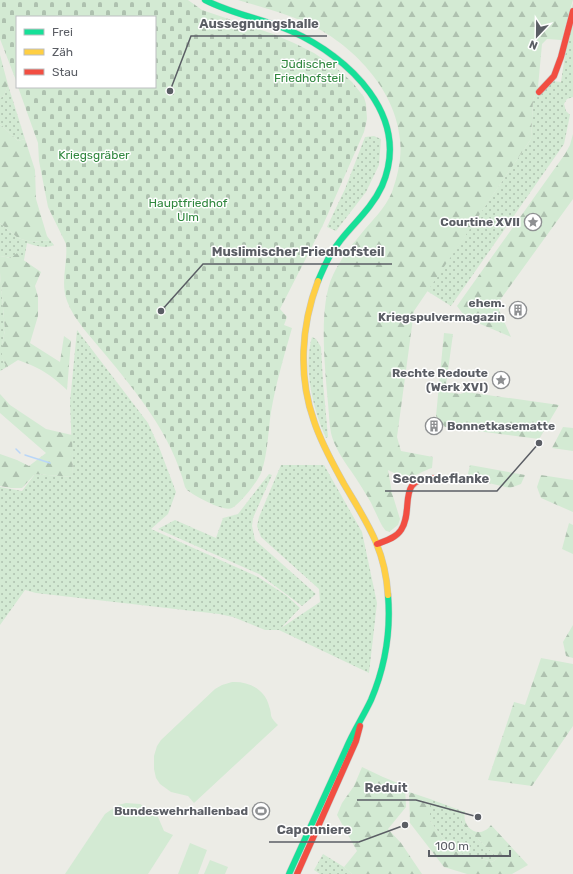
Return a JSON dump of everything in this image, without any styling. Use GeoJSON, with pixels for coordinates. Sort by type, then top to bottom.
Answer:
{"type":"FeatureCollection","features":[{"type":"Feature","properties":{"kind":"main road"},"geometry":{"type":"LineString","coordinates":[[205,0],[221,8],[290,30],[311,41],[349,68],[366,86],[377,102],[386,126],[390,149],[385,176],[373,201],[338,244],[322,271],[308,315],[303,358],[306,396],[316,432],[338,474],[366,520],[377,544],[387,587],[388,632],[385,654],[380,675],[362,718],[350,739],[290,874]]}},
{"type":"Feature","properties":{"kind":"main road"},"geometry":{"type":"LineString","coordinates":[[539,92],[554,76],[573,12]]}},
{"type":"Feature","properties":{"kind":"main road"},"geometry":{"type":"LineString","coordinates":[[377,544],[394,537],[402,528],[406,516],[408,493],[413,484],[422,478],[434,478]]}},
{"type":"Feature","properties":{"kind":"main road"},"geometry":{"type":"LineString","coordinates":[[297,874],[356,741],[362,718]]}},
{"type":"Feature","properties":{"kind":"green space","name":"Hauptfriedhof Ulm"},"geometry":{"type":"Polygon","coordinates":[[[0,0],[188,0],[202,10],[273,34],[314,53],[335,67],[352,82],[364,97],[367,119],[364,132],[323,225],[280,309],[287,317],[284,325],[292,328],[275,391],[261,473],[248,492],[232,508],[228,509],[216,506],[187,490],[172,450],[152,416],[141,399],[83,328],[70,308],[64,287],[66,244],[48,207],[39,161],[38,143],[18,88],[156,88],[156,16],[16,16],[16,80],[0,39],[0,0]]]}},
{"type":"Feature","properties":{"kind":"green space"},"geometry":{"type":"Polygon","coordinates":[[[238,0],[573,0],[561,40],[547,39],[542,44],[538,87],[533,100],[531,139],[414,311],[397,437],[401,451],[433,457],[432,468],[412,477],[406,478],[388,470],[392,493],[400,519],[398,525],[389,532],[386,531],[382,525],[370,501],[342,458],[332,438],[325,373],[324,320],[328,288],[336,269],[349,249],[382,209],[392,192],[398,173],[400,159],[400,140],[397,121],[390,103],[380,86],[355,55],[340,43],[299,19],[238,0]]]}},
{"type":"Feature","properties":{"kind":"green space"},"geometry":{"type":"Polygon","coordinates":[[[573,3],[573,97],[567,99],[564,104],[566,111],[570,115],[564,144],[451,306],[427,291],[531,139],[533,100],[538,87],[547,86],[553,81],[561,82],[567,42],[561,40],[573,3]]]}},
{"type":"Feature","properties":{"kind":"green space"},"geometry":{"type":"Polygon","coordinates":[[[0,55],[8,85],[4,96],[0,98],[0,55]]]}},
{"type":"Feature","properties":{"kind":"green space"},"geometry":{"type":"Polygon","coordinates":[[[8,85],[25,139],[18,141],[0,124],[0,98],[4,96],[8,85]]]}},
{"type":"Feature","properties":{"kind":"green space"},"geometry":{"type":"Polygon","coordinates":[[[0,124],[18,141],[25,139],[35,170],[36,199],[47,236],[50,240],[31,242],[18,238],[0,223],[0,124]]]}},
{"type":"Feature","properties":{"kind":"green space"},"geometry":{"type":"Polygon","coordinates":[[[573,134],[573,199],[500,300],[499,310],[511,337],[466,318],[457,306],[565,154],[570,145],[573,134]]]}},
{"type":"Feature","properties":{"kind":"green space"},"geometry":{"type":"Polygon","coordinates":[[[374,136],[381,139],[379,165],[366,192],[336,231],[327,227],[345,189],[365,137],[374,136]]]}},
{"type":"Feature","properties":{"kind":"green space"},"geometry":{"type":"Polygon","coordinates":[[[0,223],[18,238],[31,242],[50,240],[54,245],[44,247],[27,243],[24,260],[0,256],[0,223]]]}},
{"type":"Feature","properties":{"kind":"green space"},"geometry":{"type":"Polygon","coordinates":[[[17,253],[22,259],[41,272],[35,286],[38,297],[38,316],[30,343],[60,362],[64,336],[71,341],[67,390],[50,376],[33,366],[18,360],[7,367],[2,359],[2,345],[5,330],[0,256],[11,258],[17,253]]]}},
{"type":"Feature","properties":{"kind":"green space"},"geometry":{"type":"Polygon","coordinates":[[[0,273],[5,330],[2,345],[2,359],[7,367],[0,371],[0,273]]]}},
{"type":"Feature","properties":{"kind":"green space"},"geometry":{"type":"Polygon","coordinates":[[[77,330],[148,423],[176,492],[168,514],[151,529],[258,577],[287,596],[300,608],[281,628],[320,602],[319,589],[261,537],[257,526],[259,517],[281,465],[324,465],[362,532],[377,603],[369,673],[279,630],[265,630],[233,617],[219,614],[36,593],[25,590],[0,625],[0,487],[22,491],[35,474],[73,477],[70,402],[77,330]]]}},
{"type":"Feature","properties":{"kind":"green space"},"geometry":{"type":"Polygon","coordinates":[[[444,333],[453,334],[445,392],[460,394],[466,392],[559,405],[539,439],[445,427],[436,416],[444,333]]]}},
{"type":"Feature","properties":{"kind":"green space"},"geometry":{"type":"Polygon","coordinates":[[[312,337],[316,339],[321,347],[328,437],[326,438],[313,402],[309,375],[309,349],[312,337]]]}},
{"type":"Feature","properties":{"kind":"green space"},"geometry":{"type":"Polygon","coordinates":[[[0,394],[10,405],[46,429],[72,435],[73,477],[35,474],[22,488],[0,486],[0,454],[29,466],[46,453],[0,413],[0,394]]]}},
{"type":"Feature","properties":{"kind":"green space"},"geometry":{"type":"Polygon","coordinates":[[[563,427],[573,428],[573,451],[552,448],[563,427]]]}},
{"type":"Feature","properties":{"kind":"green space"},"geometry":{"type":"Polygon","coordinates":[[[470,465],[525,475],[521,484],[510,488],[467,478],[470,465]]]}},
{"type":"Feature","properties":{"kind":"green space"},"geometry":{"type":"Polygon","coordinates":[[[269,474],[272,475],[253,518],[252,526],[255,540],[316,594],[302,606],[259,574],[158,529],[175,520],[216,538],[223,518],[238,514],[269,474]]]}},
{"type":"Feature","properties":{"kind":"green space"},"geometry":{"type":"Polygon","coordinates":[[[541,475],[573,480],[573,512],[541,498],[537,487],[541,475]]]}},
{"type":"Feature","properties":{"kind":"green space"},"geometry":{"type":"Polygon","coordinates":[[[569,523],[573,525],[573,554],[562,549],[569,523]]]}},
{"type":"Feature","properties":{"kind":"green space"},"geometry":{"type":"Polygon","coordinates":[[[573,625],[573,658],[566,656],[563,642],[573,625]]]}},
{"type":"Feature","properties":{"kind":"green space"},"geometry":{"type":"Polygon","coordinates":[[[541,658],[573,664],[573,726],[532,786],[488,780],[514,702],[525,705],[541,658]]]}},
{"type":"Feature","properties":{"kind":"green space"},"geometry":{"type":"Polygon","coordinates":[[[232,682],[244,683],[255,687],[260,691],[267,700],[272,717],[278,725],[194,803],[188,796],[171,792],[160,784],[156,778],[154,756],[157,746],[161,740],[215,689],[232,682]]]}},
{"type":"Feature","properties":{"kind":"green space"},"geometry":{"type":"Polygon","coordinates":[[[362,767],[405,786],[406,807],[388,829],[401,843],[422,874],[352,874],[344,867],[357,851],[337,815],[342,803],[354,786],[362,767]]]}},
{"type":"Feature","properties":{"kind":"green space"},"geometry":{"type":"Polygon","coordinates":[[[409,792],[430,799],[430,821],[453,851],[492,862],[498,858],[463,825],[461,816],[462,811],[465,811],[466,823],[472,830],[482,832],[491,825],[528,865],[512,874],[467,874],[444,867],[410,823],[409,792]]]}},
{"type":"Feature","properties":{"kind":"green space"},"geometry":{"type":"Polygon","coordinates":[[[430,799],[462,811],[461,816],[463,825],[498,858],[492,862],[453,851],[430,821],[430,799]]]}},
{"type":"Feature","properties":{"kind":"green space"},"geometry":{"type":"Polygon","coordinates":[[[126,803],[140,804],[152,811],[158,817],[164,831],[173,835],[148,874],[65,874],[105,814],[118,805],[126,803]]]}},
{"type":"Feature","properties":{"kind":"green space"},"geometry":{"type":"Polygon","coordinates":[[[190,843],[207,850],[198,874],[178,874],[190,843]]]}},
{"type":"Feature","properties":{"kind":"green space"},"geometry":{"type":"Polygon","coordinates":[[[323,854],[344,867],[352,874],[320,874],[314,870],[323,854]]]}},
{"type":"Feature","properties":{"kind":"green space"},"geometry":{"type":"Polygon","coordinates":[[[210,860],[228,867],[225,874],[204,874],[210,860]]]}},
{"type":"Feature","properties":{"kind":"waterway"},"geometry":{"type":"LineString","coordinates":[[16,449],[20,453]]}},
{"type":"Feature","properties":{"kind":"waterway"},"geometry":{"type":"LineString","coordinates":[[25,455],[50,463]]}},
{"type":"Feature","properties":{"kind":"traffic: fast"},"geometry":{"type":"LineString","coordinates":[[205,0],[226,9],[291,31],[313,42],[334,56],[353,73],[370,92],[382,113],[389,136],[389,160],[382,186],[368,208],[333,250],[318,281]]}},
{"type":"Feature","properties":{"kind":"traffic: fast"},"geometry":{"type":"LineString","coordinates":[[289,874],[376,687],[388,635],[388,595]]}},
{"type":"Feature","properties":{"kind":"traffic: slow"},"geometry":{"type":"LineString","coordinates":[[318,281],[312,298],[305,333],[304,369],[305,386],[309,404],[320,437],[344,484],[374,536],[383,563],[388,595]]}},
{"type":"Feature","properties":{"kind":"traffic: jam"},"geometry":{"type":"LineString","coordinates":[[539,92],[554,76],[561,57],[573,11]]}},
{"type":"Feature","properties":{"kind":"traffic: jam"},"geometry":{"type":"LineString","coordinates":[[377,544],[393,537],[401,530],[407,513],[408,496],[414,483],[422,479],[434,478]]}},
{"type":"Feature","properties":{"kind":"traffic: jam"},"geometry":{"type":"LineString","coordinates":[[297,874],[356,741],[360,726]]}},
{"type":"Feature","properties":{"kind":"place","name":"Aussegnungshalle"},"geometry":{"type":"Point","coordinates":[170,91]}},
{"type":"Feature","properties":{"kind":"place","name":"Courtine XVII"},"geometry":{"type":"Point","coordinates":[533,222]}},
{"type":"Feature","properties":{"kind":"place","name":"ehem. Kriegspulvermagazin"},"geometry":{"type":"Point","coordinates":[518,310]}},
{"type":"Feature","properties":{"kind":"place","name":"Muslimischer Friedhofsteil"},"geometry":{"type":"Point","coordinates":[161,311]}},
{"type":"Feature","properties":{"kind":"place","name":"Rechte Redoute (Werk XVI)"},"geometry":{"type":"Point","coordinates":[501,380]}},
{"type":"Feature","properties":{"kind":"place","name":"Bonnetkasematte"},"geometry":{"type":"Point","coordinates":[434,426]}},
{"type":"Feature","properties":{"kind":"place","name":"Secondeflanke"},"geometry":{"type":"Point","coordinates":[539,443]}},
{"type":"Feature","properties":{"kind":"place","name":"Bundeswehrhallenbad"},"geometry":{"type":"Point","coordinates":[261,811]}},
{"type":"Feature","properties":{"kind":"place","name":"Reduit"},"geometry":{"type":"Point","coordinates":[478,817]}},
{"type":"Feature","properties":{"kind":"place","name":"Caponniere"},"geometry":{"type":"Point","coordinates":[405,825]}},
{"type":"Feature","properties":{"kind":"park label","name":"Jüdischer Friedhofsteil"},"geometry":{"type":"Point","coordinates":[309,71]}},
{"type":"Feature","properties":{"kind":"park label","name":"Kriegsgräber"},"geometry":{"type":"Point","coordinates":[94,155]}}]}
